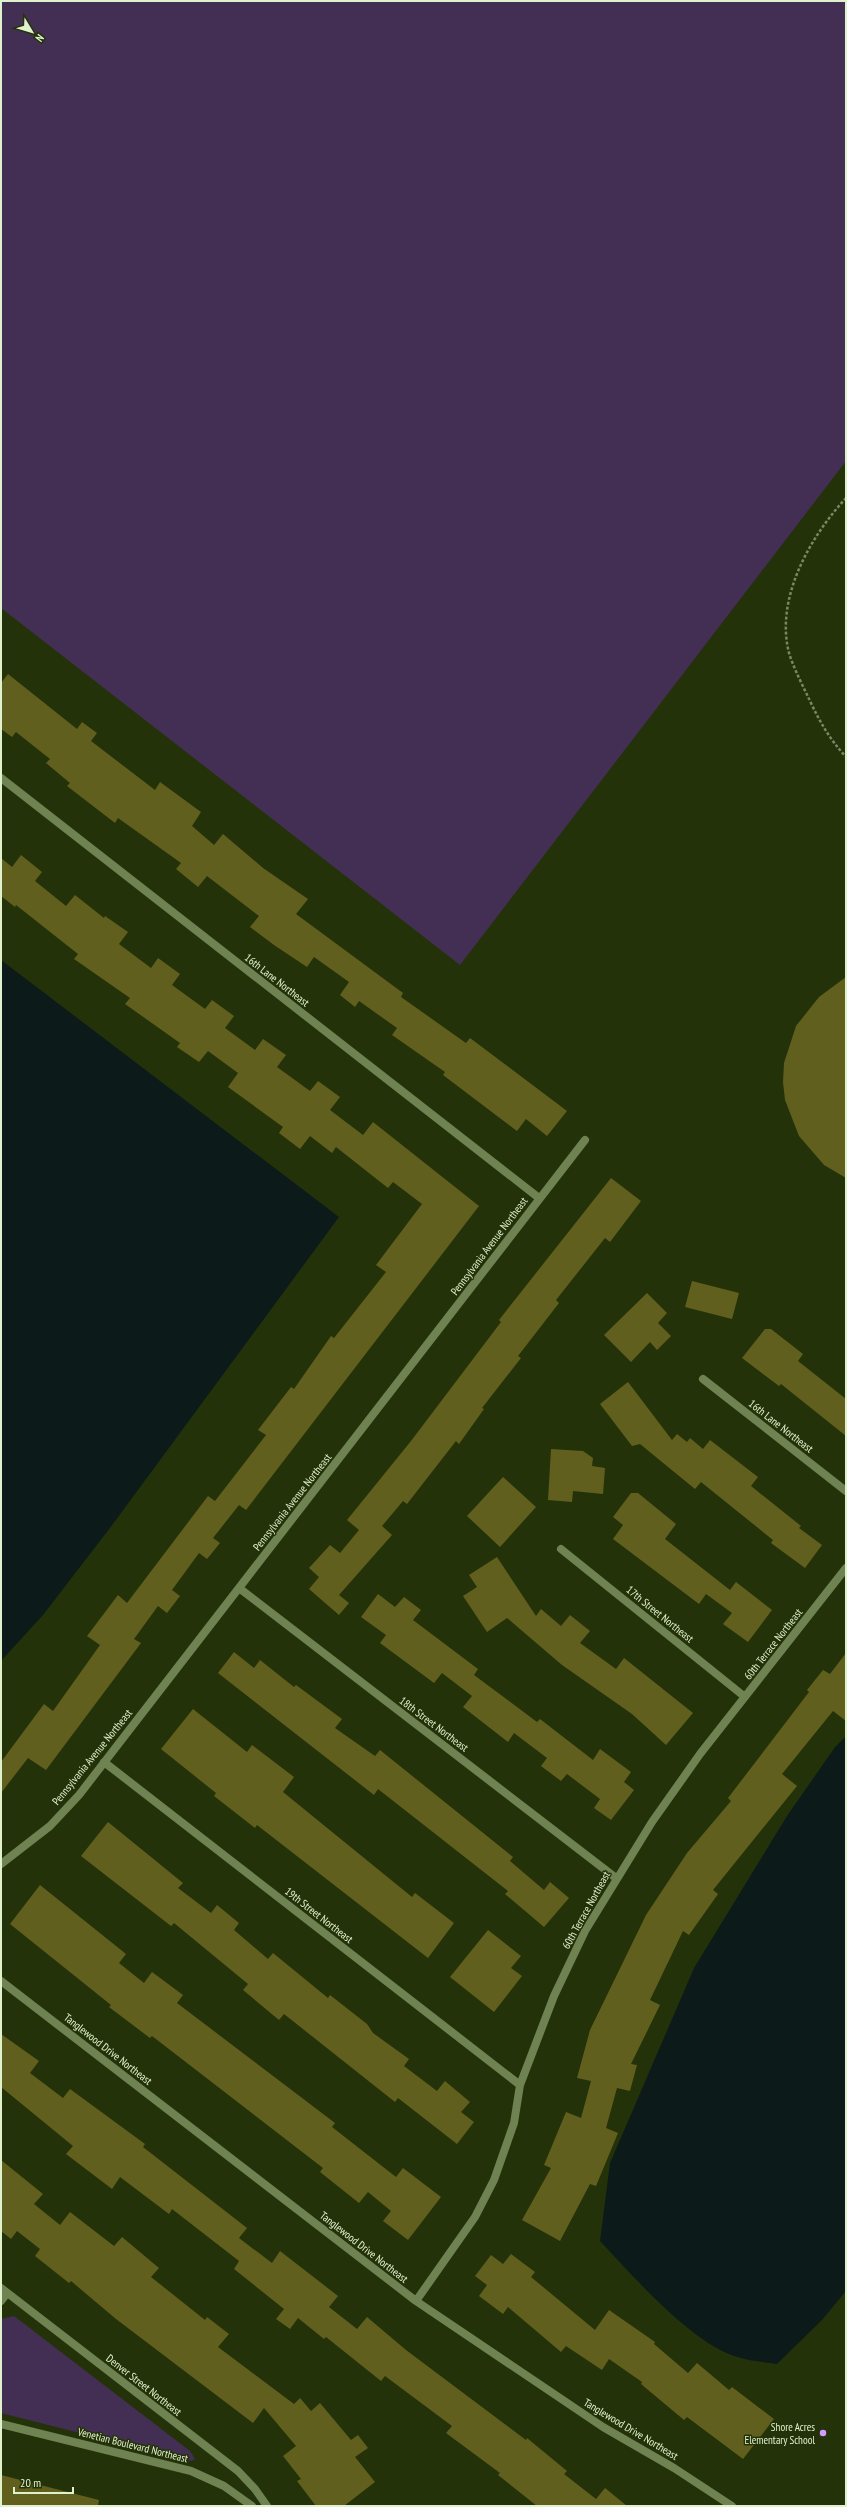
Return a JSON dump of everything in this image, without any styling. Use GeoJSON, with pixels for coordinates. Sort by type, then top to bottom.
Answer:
{"type":"FeatureCollection","features":[{"type":"Feature","properties":{"kind":"street","name":"16th Lane Northeast"},"geometry":{"type":"LineString","coordinates":[[1,778],[539,1198]]}},
{"type":"Feature","properties":{"kind":"street","name":"Pennsylvania Avenue Northeast"},"geometry":{"type":"LineString","coordinates":[[1,1864],[50,1826],[79,1795],[585,1140]]}},
{"type":"Feature","properties":{"kind":"street","name":"16th Lane Northeast"},"geometry":{"type":"LineString","coordinates":[[703,1379],[846,1491]]}},
{"type":"Feature","properties":{"kind":"street","name":"17th Street Northeast"},"geometry":{"type":"LineString","coordinates":[[560,1549],[746,1697]]}},
{"type":"Feature","properties":{"kind":"street","name":"60th Terrace Northeast"},"geometry":{"type":"LineString","coordinates":[[416,2301],[476,2217],[494,2180],[514,2123],[520,2085],[554,1996],[585,1931],[616,1878],[700,1754],[846,1568]]}},
{"type":"Feature","properties":{"kind":"street","name":"18th Street Northeast"},"geometry":{"type":"LineString","coordinates":[[239,1588],[616,1878]]}},
{"type":"Feature","properties":{"kind":"street","name":"19th Street Northeast"},"geometry":{"type":"LineString","coordinates":[[104,1762],[520,2085]]}},
{"type":"Feature","properties":{"kind":"street","name":"Tanglewood Drive Northeast"},"geometry":{"type":"LineString","coordinates":[[1,1981],[416,2301],[603,2427],[674,2468],[732,2506]]}},
{"type":"Feature","properties":{"kind":"street"},"geometry":{"type":"LineString","coordinates":[[1,2301],[4,2290]]}},
{"type":"Feature","properties":{"kind":"street","name":"Denver Street Northeast"},"geometry":{"type":"LineString","coordinates":[[4,2290],[238,2471],[255,2488],[267,2506]]}},
{"type":"Feature","properties":{"kind":"street","name":"Venetian Boulevard Northeast"},"geometry":{"type":"LineString","coordinates":[[1,2424],[191,2471],[224,2486],[252,2506]]}},
{"type":"Feature","properties":{"kind":"path"},"geometry":{"type":"LineString","coordinates":[[846,498],[820,530],[803,560],[791,595],[786,625],[789,653],[804,690],[828,736],[846,757]]}},
{"type":"Feature","properties":{"kind":"shaded area"},"geometry":{"type":"Polygon","coordinates":[[[1,1],[846,1],[846,461],[460,965],[1,608],[1,1]]]}},
{"type":"Feature","properties":{"kind":"shaded area"},"geometry":{"type":"Polygon","coordinates":[[[1,960],[339,1217],[110,1528],[43,1615],[1,1661],[1,960]]]}},
{"type":"Feature","properties":{"kind":"shaded area"},"geometry":{"type":"Polygon","coordinates":[[[846,1736],[846,2291],[822,2320],[777,2364],[737,2357],[719,2349],[701,2338],[664,2307],[600,2241],[610,2163],[694,1968],[787,1816],[835,1747],[846,1736]]]}},
{"type":"Feature","properties":{"kind":"shaded area"},"geometry":{"type":"Polygon","coordinates":[[[14,2316],[190,2451],[195,2459],[191,2461],[1,2413],[1,2319],[14,2316]]]}},
{"type":"Feature","properties":{"kind":"building"},"geometry":{"type":"Polygon","coordinates":[[[8,674],[77,729],[82,722],[97,733],[91,741],[155,790],[160,782],[201,812],[192,826],[214,845],[223,834],[263,868],[308,899],[296,914],[403,993],[401,997],[466,1043],[470,1038],[567,1111],[547,1136],[526,1119],[517,1131],[443,1075],[445,1072],[392,1035],[397,1028],[359,1001],[355,1007],[340,995],[349,982],[314,957],[307,967],[274,945],[250,927],[259,916],[207,876],[198,887],[176,869],[181,863],[118,818],[115,823],[67,786],[70,783],[46,763],[50,759],[16,732],[12,737],[1,729],[1,683],[8,674]]]}},
{"type":"Feature","properties":{"kind":"building"},"geometry":{"type":"Polygon","coordinates":[[[21,855],[42,872],[35,881],[66,906],[75,895],[104,918],[105,916],[128,932],[119,944],[151,968],[158,958],[180,974],[172,985],[205,1009],[212,1000],[234,1016],[225,1028],[255,1050],[263,1039],[286,1055],[277,1067],[310,1091],[318,1081],[340,1097],[330,1110],[363,1135],[373,1122],[479,1206],[246,1510],[239,1505],[213,1538],[220,1543],[207,1559],[199,1553],[172,1590],[180,1596],[167,1613],[158,1606],[134,1639],[141,1643],[46,1770],[28,1758],[1,1793],[1,1762],[44,1704],[53,1711],[100,1645],[87,1636],[118,1595],[127,1603],[208,1496],[215,1501],[266,1435],[258,1430],[291,1387],[294,1389],[331,1336],[334,1338],[386,1272],[376,1265],[422,1204],[393,1182],[388,1188],[336,1147],[332,1153],[310,1136],[300,1149],[279,1133],[283,1127],[228,1087],[238,1073],[208,1051],[199,1062],[177,1047],[180,1043],[125,1004],[130,998],[74,959],[78,954],[16,905],[15,907],[1,896],[1,858],[12,867],[21,855]]]}},
{"type":"Feature","properties":{"kind":"building"},"geometry":{"type":"Polygon","coordinates":[[[846,977],[846,1178],[824,1165],[799,1136],[785,1100],[783,1082],[784,1063],[796,1026],[819,997],[846,977]]]}},
{"type":"Feature","properties":{"kind":"building"},"geometry":{"type":"Polygon","coordinates":[[[611,1178],[641,1201],[610,1242],[605,1238],[556,1300],[559,1303],[518,1356],[521,1358],[482,1408],[484,1409],[459,1444],[456,1441],[407,1504],[403,1501],[382,1526],[392,1535],[339,1595],[349,1603],[339,1615],[309,1589],[319,1577],[309,1568],[330,1545],[340,1553],[359,1530],[347,1520],[411,1441],[501,1322],[499,1320],[611,1178]]]}},
{"type":"Feature","properties":{"kind":"building"},"geometry":{"type":"Polygon","coordinates":[[[692,1281],[739,1293],[732,1319],[685,1307],[692,1281]]]}},
{"type":"Feature","properties":{"kind":"building"},"geometry":{"type":"Polygon","coordinates":[[[647,1293],[667,1313],[658,1323],[671,1336],[657,1350],[650,1342],[631,1362],[604,1335],[647,1293]]]}},
{"type":"Feature","properties":{"kind":"building"},"geometry":{"type":"Polygon","coordinates":[[[765,1329],[771,1329],[803,1354],[798,1361],[846,1399],[846,1436],[781,1384],[779,1386],[742,1358],[765,1329]]]}},
{"type":"Feature","properties":{"kind":"building"},"geometry":{"type":"Polygon","coordinates":[[[628,1382],[672,1440],[677,1434],[687,1442],[690,1438],[703,1449],[710,1440],[758,1477],[751,1486],[801,1526],[799,1528],[822,1545],[805,1568],[771,1543],[773,1540],[701,1482],[695,1489],[640,1444],[632,1446],[600,1404],[628,1382]]]}},
{"type":"Feature","properties":{"kind":"building"},"geometry":{"type":"Polygon","coordinates":[[[551,1449],[583,1451],[593,1458],[592,1466],[605,1468],[603,1494],[573,1491],[572,1502],[548,1500],[551,1449]]]}},
{"type":"Feature","properties":{"kind":"building"},"geometry":{"type":"Polygon","coordinates":[[[503,1477],[536,1507],[500,1547],[467,1516],[503,1477]]]}},
{"type":"Feature","properties":{"kind":"building"},"geometry":{"type":"Polygon","coordinates":[[[631,1493],[638,1493],[676,1524],[665,1539],[730,1590],[736,1582],[772,1610],[748,1642],[723,1624],[732,1613],[706,1594],[699,1604],[613,1539],[623,1525],[613,1517],[631,1493]]]}},
{"type":"Feature","properties":{"kind":"building"},"geometry":{"type":"Polygon","coordinates":[[[497,1557],[536,1616],[541,1609],[561,1626],[570,1615],[590,1631],[580,1643],[616,1669],[624,1658],[693,1713],[666,1745],[632,1714],[562,1665],[507,1618],[487,1632],[463,1596],[477,1587],[469,1575],[497,1557]]]}},
{"type":"Feature","properties":{"kind":"building"},"geometry":{"type":"Polygon","coordinates":[[[378,1594],[395,1607],[404,1597],[421,1610],[413,1620],[478,1669],[474,1675],[537,1722],[540,1719],[593,1760],[600,1749],[631,1772],[624,1782],[634,1790],[611,1820],[594,1808],[600,1799],[567,1774],[561,1781],[541,1766],[547,1758],[514,1733],[508,1742],[463,1707],[472,1696],[442,1673],[434,1683],[380,1643],[386,1635],[361,1617],[378,1594]]]}},
{"type":"Feature","properties":{"kind":"building"},"geometry":{"type":"Polygon","coordinates":[[[234,1652],[254,1668],[260,1660],[294,1687],[296,1685],[342,1719],[335,1728],[375,1756],[380,1750],[513,1857],[510,1861],[544,1890],[550,1882],[569,1898],[544,1927],[505,1894],[508,1891],[378,1789],[374,1795],[218,1673],[234,1652]]]}},
{"type":"Feature","properties":{"kind":"building"},"geometry":{"type":"Polygon","coordinates":[[[846,1653],[846,1721],[833,1711],[782,1774],[797,1786],[713,1890],[718,1894],[689,1935],[683,1931],[650,2000],[660,2005],[631,2064],[637,2065],[630,2091],[617,2088],[606,2128],[618,2133],[596,2186],[590,2184],[560,2241],[522,2220],[551,2168],[544,2165],[566,2112],[581,2118],[591,2081],[577,2078],[590,2030],[646,1915],[687,1853],[731,1801],[728,1798],[809,1692],[807,1690],[823,1670],[830,1674],[846,1653]]]}},
{"type":"Feature","properties":{"kind":"building"},"geometry":{"type":"Polygon","coordinates":[[[193,1709],[247,1752],[252,1745],[294,1777],[283,1792],[412,1897],[415,1893],[454,1923],[428,1958],[257,1825],[255,1828],[214,1796],[216,1793],[161,1749],[193,1709]]]}},
{"type":"Feature","properties":{"kind":"building"},"geometry":{"type":"Polygon","coordinates":[[[108,1822],[183,1883],[178,1888],[211,1913],[217,1905],[239,1923],[234,1930],[268,1959],[273,1953],[328,1998],[330,1995],[367,2024],[373,2033],[409,2059],[404,2066],[437,2091],[445,2081],[470,2102],[461,2112],[474,2122],[457,2144],[398,2098],[395,2102],[284,2014],[279,2020],[243,1990],[248,1984],[174,1923],[171,1926],[81,1856],[108,1822]]]}},
{"type":"Feature","properties":{"kind":"building"},"geometry":{"type":"Polygon","coordinates":[[[40,1885],[126,1954],[119,1963],[144,1983],[152,1972],[183,1995],[177,2003],[335,2123],[332,2127],[396,2177],[403,2168],[441,2197],[408,2240],[383,2221],[391,2211],[368,2192],[359,2203],[320,2172],[323,2168],[152,2036],[150,2038],[109,2007],[111,2005],[10,1924],[40,1885]]]}},
{"type":"Feature","properties":{"kind":"building"},"geometry":{"type":"Polygon","coordinates":[[[488,1930],[521,1956],[511,1968],[522,1976],[494,2012],[450,1977],[488,1930]]]}},
{"type":"Feature","properties":{"kind":"building"},"geometry":{"type":"Polygon","coordinates":[[[1,2034],[39,2061],[30,2073],[63,2098],[70,2089],[145,2144],[143,2147],[247,2228],[239,2238],[272,2263],[280,2251],[338,2296],[329,2307],[357,2329],[367,2317],[406,2350],[526,2440],[527,2438],[567,2471],[564,2474],[596,2499],[605,2488],[627,2506],[537,2506],[498,2475],[500,2473],[446,2433],[452,2426],[385,2376],[381,2381],[326,2337],[324,2339],[298,2318],[290,2329],[276,2319],[284,2309],[234,2269],[239,2261],[172,2209],[169,2214],[120,2177],[112,2189],[66,2154],[73,2146],[1,2087],[1,2034]]]}},
{"type":"Feature","properties":{"kind":"building"},"geometry":{"type":"Polygon","coordinates":[[[1,2160],[43,2194],[34,2204],[60,2225],[70,2212],[114,2246],[122,2237],[159,2268],[151,2277],[205,2320],[207,2317],[229,2334],[218,2347],[294,2404],[300,2398],[311,2411],[320,2403],[351,2440],[358,2435],[368,2448],[355,2457],[375,2482],[344,2506],[316,2506],[297,2481],[301,2479],[283,2456],[296,2446],[264,2408],[253,2423],[116,2319],[71,2281],[69,2283],[35,2256],[40,2249],[17,2231],[11,2239],[1,2231],[1,2160]]]}},
{"type":"Feature","properties":{"kind":"building"},"geometry":{"type":"Polygon","coordinates":[[[511,2254],[535,2272],[531,2277],[595,2330],[609,2310],[655,2342],[654,2344],[688,2373],[697,2363],[729,2390],[732,2387],[774,2419],[743,2459],[687,2417],[684,2420],[641,2384],[642,2382],[609,2359],[602,2370],[566,2346],[561,2352],[508,2307],[503,2314],[479,2296],[487,2285],[475,2276],[491,2255],[503,2264],[511,2254]]]}},
{"type":"Feature","properties":{"kind":"building"},"geometry":{"type":"Polygon","coordinates":[[[1,2475],[99,2500],[98,2506],[1,2506],[1,2475]]]}},
{"type":"Feature","properties":{"kind":"place","name":"Shore Acres Elementary School"},"geometry":{"type":"Point","coordinates":[823,2433]}}]}
